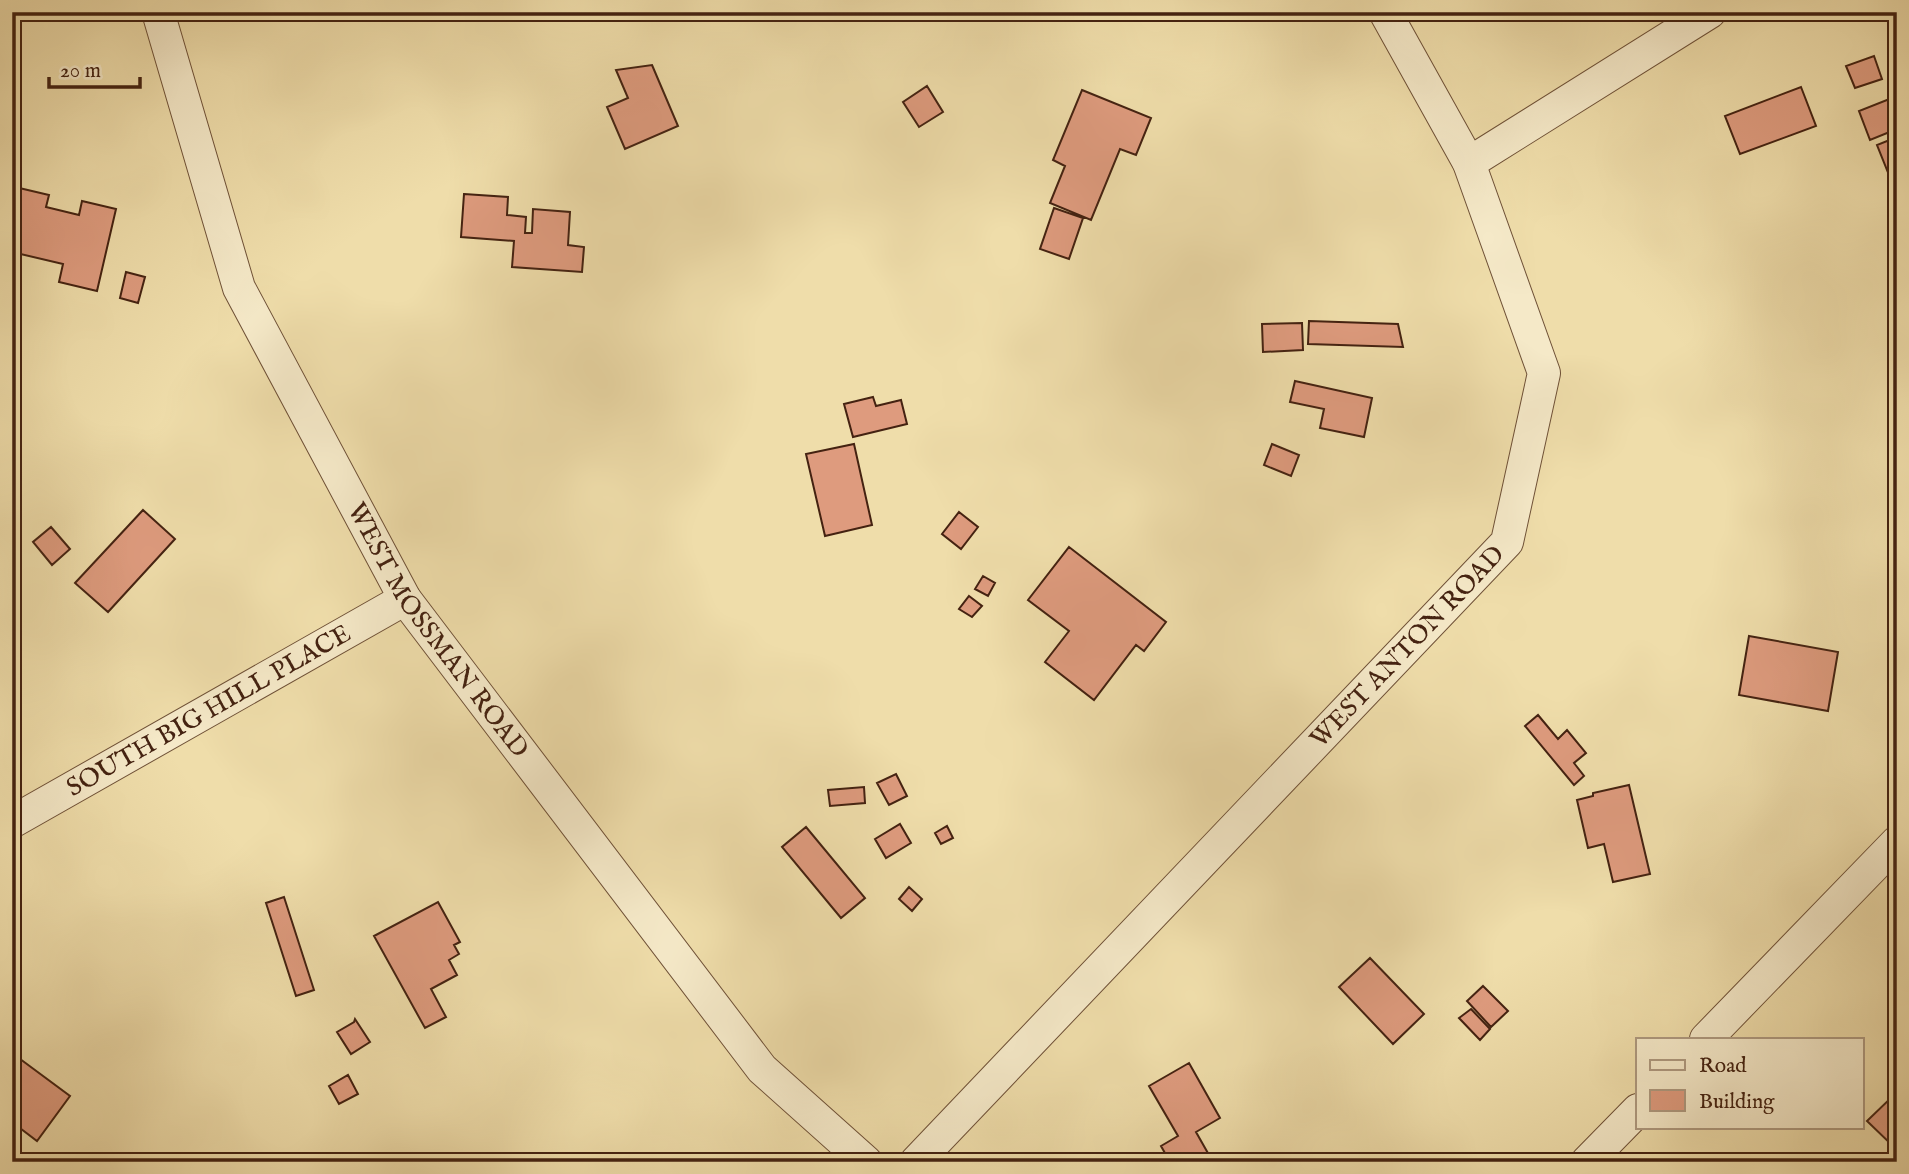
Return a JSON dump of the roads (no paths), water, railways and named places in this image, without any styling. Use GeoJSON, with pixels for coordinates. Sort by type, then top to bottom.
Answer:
{"type":"FeatureCollection","features":[{"type":"Feature","properties":{"kind":"street","name":"WEST MOSSMAN ROAD"},"geometry":{"type":"LineString","coordinates":[[158,12],[239,288],[405,599],[762,1069],[866,1162]]}},
{"type":"Feature","properties":{"kind":"street","name":"WEST ANTON ROAD"},"geometry":{"type":"LineString","coordinates":[[916,1162],[1507,542],[1544,373],[1469,163],[1385,12]]}},
{"type":"Feature","properties":{"kind":"street"},"geometry":{"type":"LineString","coordinates":[[1469,163],[1710,12]]}},
{"type":"Feature","properties":{"kind":"street","name":"SOUTH BIG HILL PLACE"},"geometry":{"type":"LineString","coordinates":[[12,822],[405,599]]}},
{"type":"Feature","properties":{"kind":"street"},"geometry":{"type":"LineString","coordinates":[[1707,1038],[1896,844]]}},
{"type":"Feature","properties":{"kind":"street"},"geometry":{"type":"LineString","coordinates":[[1587,1162],[1636,1112]]}}]}
